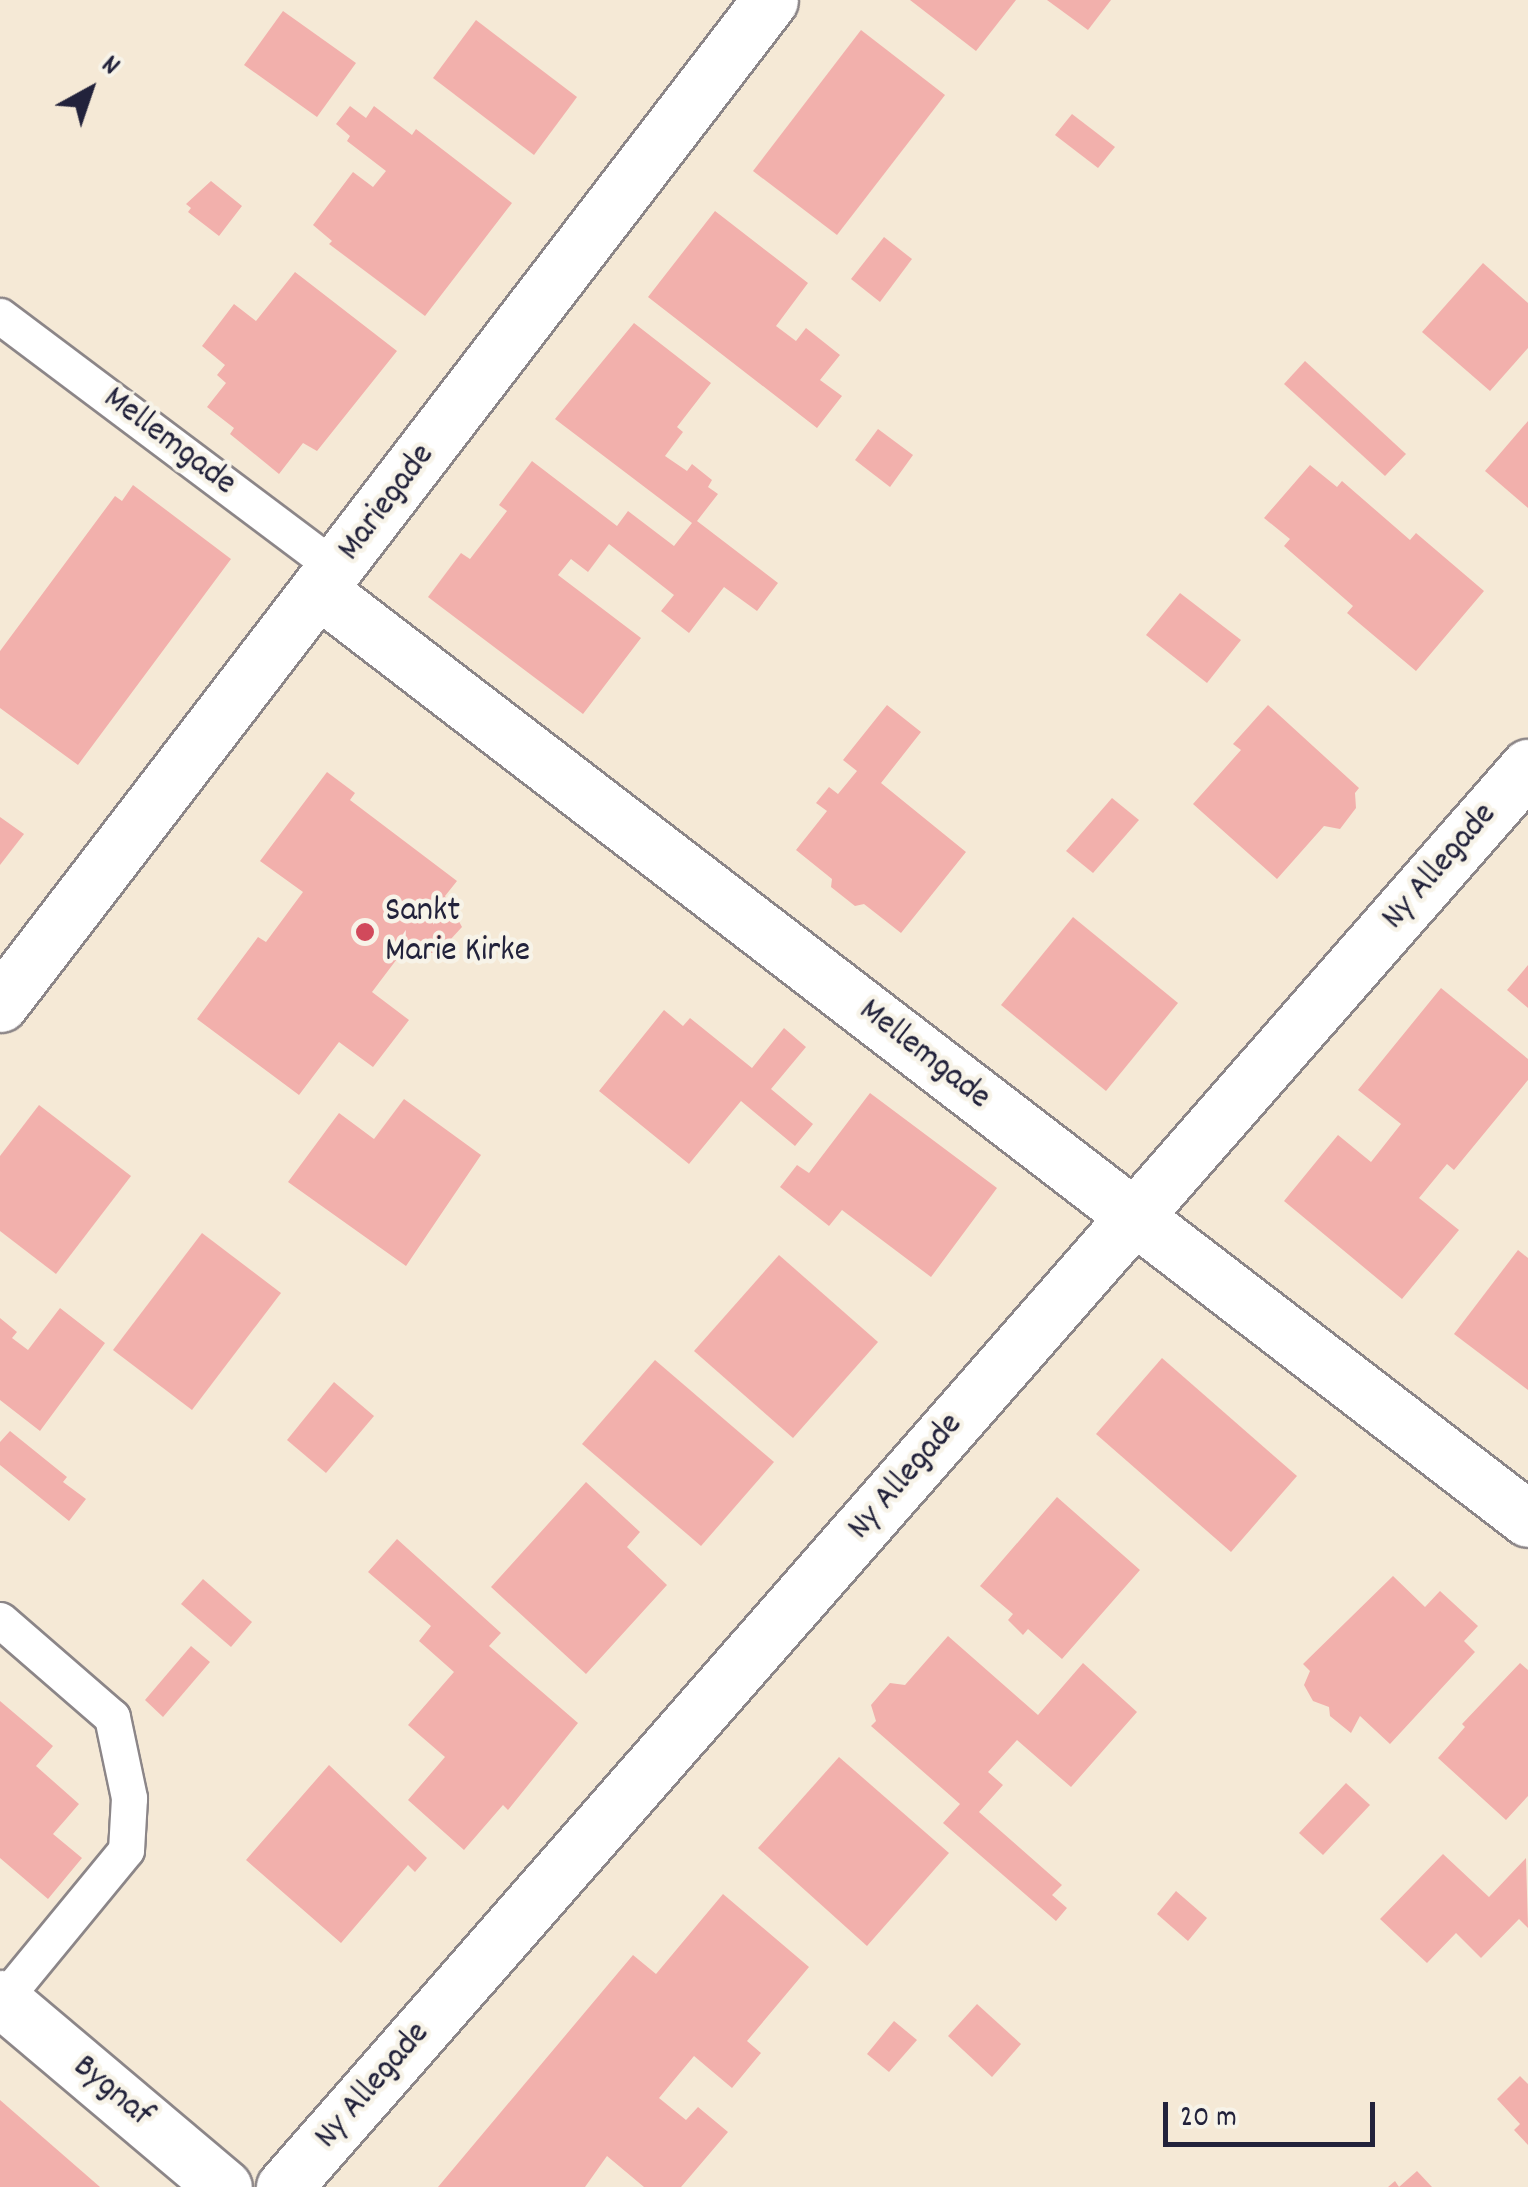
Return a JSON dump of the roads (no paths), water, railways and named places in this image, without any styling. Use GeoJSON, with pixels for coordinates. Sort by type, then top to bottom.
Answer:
{"type":"FeatureCollection","features":[{"type":"Feature","properties":{"kind":"street","name":"Mariegade"},"geometry":{"type":"LineString","coordinates":[[0,1004],[329,580],[770,0]]}},
{"type":"Feature","properties":{"kind":"street","name":"Mellemgade"},"geometry":{"type":"LineString","coordinates":[[329,580],[1134,1217],[1528,1519]]}},
{"type":"Feature","properties":{"kind":"street","name":"Ny Allegade"},"geometry":{"type":"LineString","coordinates":[[284,2187],[1528,767]]}},
{"type":"Feature","properties":{"kind":"street","name":"Bygnaf"},"geometry":{"type":"LineString","coordinates":[[2,1999],[224,2187]]}},
{"type":"Feature","properties":{"kind":"lane","name":"Mellemgade"},"geometry":{"type":"LineString","coordinates":[[0,316],[329,580]]}},
{"type":"Feature","properties":{"kind":"lane"},"geometry":{"type":"LineString","coordinates":[[0,1620],[112,1717],[129,1798],[126,1850],[2,1999]]}},
{"type":"Feature","properties":{"kind":"place","name":"Sankt Marie Kirke"},"geometry":{"type":"Point","coordinates":[365,932]}}]}
